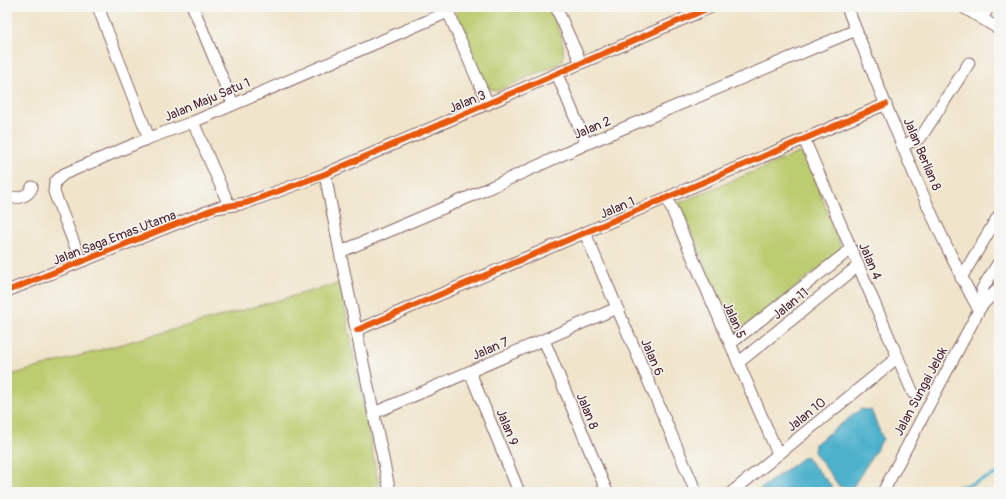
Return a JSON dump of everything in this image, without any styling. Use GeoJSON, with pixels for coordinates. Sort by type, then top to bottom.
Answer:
{"type":"FeatureCollection","features":[{"type":"Feature","properties":{"kind":"street"},"geometry":{"type":"LineString","coordinates":[[98,7],[149,138]]}},
{"type":"Feature","properties":{"kind":"street"},"geometry":{"type":"LineString","coordinates":[[193,7],[233,104]]}},
{"type":"Feature","properties":{"kind":"street"},"geometry":{"type":"LineString","coordinates":[[556,7],[581,63]]}},
{"type":"Feature","properties":{"kind":"street","name":"Jalan 3"},"geometry":{"type":"LineString","coordinates":[[229,205],[246,203],[325,174],[711,7]]}},
{"type":"Feature","properties":{"kind":"street","name":"Jalan Berlian 8"},"geometry":{"type":"LineString","coordinates":[[847,7],[886,104],[961,278],[981,307]]}},
{"type":"Feature","properties":{"kind":"street"},"geometry":{"type":"LineString","coordinates":[[963,7],[999,29]]}},
{"type":"Feature","properties":{"kind":"street"},"geometry":{"type":"LineString","coordinates":[[982,18],[989,7]]}},
{"type":"Feature","properties":{"kind":"street"},"geometry":{"type":"LineString","coordinates":[[447,9],[488,104]]}},
{"type":"Feature","properties":{"kind":"street","name":"Jalan Maju Satu 1"},"geometry":{"type":"LineString","coordinates":[[81,261],[54,192],[55,182],[64,174],[149,138],[193,122],[447,9]]}},
{"type":"Feature","properties":{"kind":"street","name":"Jalan 2"},"geometry":{"type":"LineString","coordinates":[[340,252],[469,197],[586,144],[856,30]]}},
{"type":"Feature","properties":{"kind":"street"},"geometry":{"type":"LineString","coordinates":[[904,145],[921,137],[969,62]]}},
{"type":"Feature","properties":{"kind":"street"},"geometry":{"type":"LineString","coordinates":[[557,74],[586,144]]}},
{"type":"Feature","properties":{"kind":"street","name":"Jalan 1"},"geometry":{"type":"LineString","coordinates":[[357,330],[886,104]]}},
{"type":"Feature","properties":{"kind":"street"},"geometry":{"type":"LineString","coordinates":[[193,122],[229,205]]}},
{"type":"Feature","properties":{"kind":"street","name":"Jalan 4"},"geometry":{"type":"LineString","coordinates":[[804,139],[913,394]]}},
{"type":"Feature","properties":{"kind":"street"},"geometry":{"type":"LineString","coordinates":[[325,174],[390,492]]}},
{"type":"Feature","properties":{"kind":"street"},"geometry":{"type":"LineString","coordinates":[[7,198],[21,197],[27,194],[32,187]]}},
{"type":"Feature","properties":{"kind":"street","name":"Jalan 5"},"geometry":{"type":"LineString","coordinates":[[667,198],[778,454]]}},
{"type":"Feature","properties":{"kind":"street","name":"Jalan Saga Emas Utama"},"geometry":{"type":"LineString","coordinates":[[7,291],[216,208],[229,205]]}},
{"type":"Feature","properties":{"kind":"street"},"geometry":{"type":"LineString","coordinates":[[961,278],[999,215]]}},
{"type":"Feature","properties":{"kind":"street","name":"Jalan 6"},"geometry":{"type":"LineString","coordinates":[[585,233],[696,492]]}},
{"type":"Feature","properties":{"kind":"street","name":"Jalan 11"},"geometry":{"type":"LineString","coordinates":[[730,344],[851,249]]}},
{"type":"Feature","properties":{"kind":"street","name":"Jalan Sungai Jelok"},"geometry":{"type":"LineString","coordinates":[[981,307],[982,289],[999,262]]}},
{"type":"Feature","properties":{"kind":"street","name":"Jalan 11"},"geometry":{"type":"LineString","coordinates":[[738,363],[858,266]]}},
{"type":"Feature","properties":{"kind":"street","name":"Jalan Sungai Jelok"},"geometry":{"type":"LineString","coordinates":[[883,492],[981,307],[994,295],[999,287]]}},
{"type":"Feature","properties":{"kind":"street","name":"Jalan 7"},"geometry":{"type":"LineString","coordinates":[[374,413],[617,308]]}},
{"type":"Feature","properties":{"kind":"street","name":"Jalan 8"},"geometry":{"type":"LineString","coordinates":[[544,340],[607,492]]}},
{"type":"Feature","properties":{"kind":"street","name":"Jalan 10"},"geometry":{"type":"LineString","coordinates":[[732,492],[898,357]]}},
{"type":"Feature","properties":{"kind":"street","name":"Jalan 9"},"geometry":{"type":"LineString","coordinates":[[470,372],[519,492]]}},
{"type":"Feature","properties":{"kind":"green space"},"geometry":{"type":"Polygon","coordinates":[[[454,7],[549,7],[562,39],[564,53],[563,60],[556,65],[497,91],[486,87],[454,7]]]}},
{"type":"Feature","properties":{"kind":"green space"},"geometry":{"type":"Polygon","coordinates":[[[798,153],[806,157],[842,250],[735,335],[679,203],[798,153]]]}},
{"type":"Feature","properties":{"kind":"green space"},"geometry":{"type":"Polygon","coordinates":[[[340,283],[380,492],[7,492],[7,376],[340,283]]]}},
{"type":"Feature","properties":{"kind":"water"},"geometry":{"type":"Polygon","coordinates":[[[861,409],[871,410],[883,439],[853,487],[846,488],[839,486],[814,452],[815,444],[861,409]]]}},
{"type":"Feature","properties":{"kind":"water"},"geometry":{"type":"Polygon","coordinates":[[[805,456],[832,486],[831,492],[756,492],[805,456]]]}},
{"type":"Feature","properties":{"kind":"waterway"},"geometry":{"type":"LineString","coordinates":[[939,492],[971,484],[999,473]]}},
{"type":"Feature","properties":{"kind":"cycle path"},"geometry":{"type":"LineString","coordinates":[[7,291],[216,208],[246,203],[325,174],[711,7]]}},
{"type":"Feature","properties":{"kind":"cycle path"},"geometry":{"type":"LineString","coordinates":[[357,330],[886,104]]}}]}
